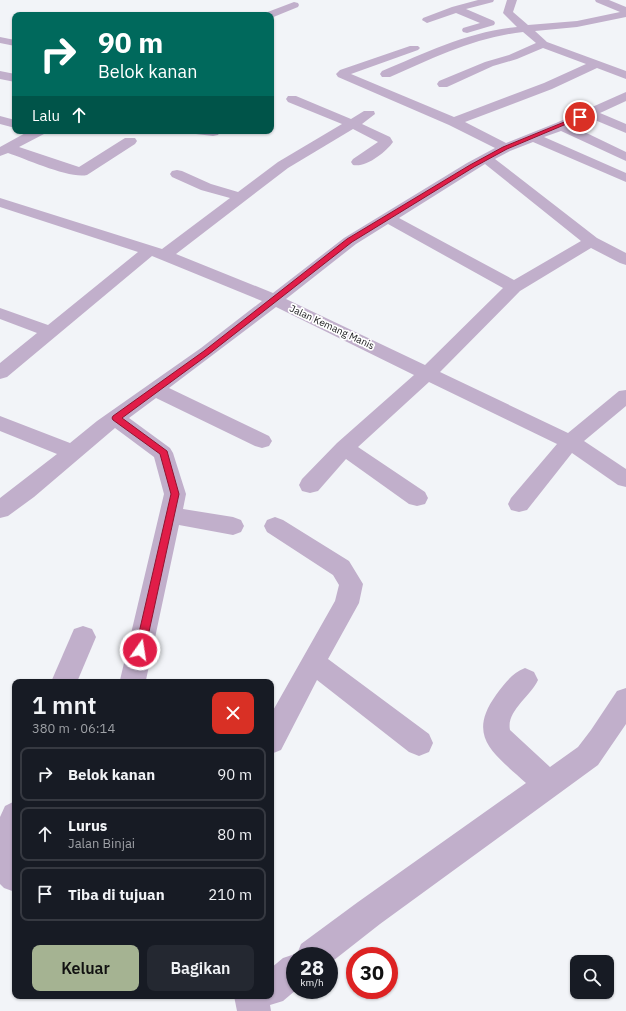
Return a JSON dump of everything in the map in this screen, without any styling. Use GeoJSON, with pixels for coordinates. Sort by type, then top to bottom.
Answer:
{"type":"FeatureCollection","features":[{"type":"Feature","properties":{"kind":"street"},"geometry":{"type":"LineString","coordinates":[[427,20],[456,8],[489,0]]}},
{"type":"Feature","properties":{"kind":"street"},"geometry":{"type":"LineString","coordinates":[[512,0],[508,13],[543,44],[626,75]]}},
{"type":"Feature","properties":{"kind":"street"},"geometry":{"type":"LineString","coordinates":[[600,0],[624,15]]}},
{"type":"Feature","properties":{"kind":"street"},"geometry":{"type":"LineString","coordinates":[[274,13],[294,5]]}},
{"type":"Feature","properties":{"kind":"street"},"geometry":{"type":"LineString","coordinates":[[456,8],[509,30]]}},
{"type":"Feature","properties":{"kind":"street"},"geometry":{"type":"LineString","coordinates":[[386,74],[452,46],[509,30],[576,24],[624,15]]}},
{"type":"Feature","properties":{"kind":"street"},"geometry":{"type":"LineString","coordinates":[[438,40],[490,23]]}},
{"type":"Feature","properties":{"kind":"street"},"geometry":{"type":"LineString","coordinates":[[0,40],[12,42]]}},
{"type":"Feature","properties":{"kind":"street"},"geometry":{"type":"LineString","coordinates":[[443,84],[489,64],[513,57],[543,44]]}},
{"type":"Feature","properties":{"kind":"street"},"geometry":{"type":"LineString","coordinates":[[423,45],[344,72],[342,74],[454,122],[505,148]]}},
{"type":"Feature","properties":{"kind":"street"},"geometry":{"type":"LineString","coordinates":[[454,122],[548,86],[596,64]]}},
{"type":"Feature","properties":{"kind":"street"},"geometry":{"type":"LineString","coordinates":[[0,75],[12,77]]}},
{"type":"Feature","properties":{"kind":"street"},"geometry":{"type":"LineString","coordinates":[[0,510],[116,418],[207,352],[273,299],[350,241],[472,166],[505,148],[561,126],[626,96]]}},
{"type":"Feature","properties":{"kind":"street"},"geometry":{"type":"LineString","coordinates":[[292,99],[352,124],[382,138],[386,142],[379,149],[358,162]]}},
{"type":"Feature","properties":{"kind":"street"},"geometry":{"type":"LineString","coordinates":[[613,103],[626,108]]}},
{"type":"Feature","properties":{"kind":"street"},"geometry":{"type":"LineString","coordinates":[[590,113],[626,130]]}},
{"type":"Feature","properties":{"kind":"street"},"geometry":{"type":"LineString","coordinates":[[0,373],[50,332],[157,253],[241,197],[283,165],[369,114]]}},
{"type":"Feature","properties":{"kind":"street"},"geometry":{"type":"LineString","coordinates":[[0,120],[12,123]]}},
{"type":"Feature","properties":{"kind":"street"},"geometry":{"type":"LineString","coordinates":[[561,126],[626,157]]}},
{"type":"Feature","properties":{"kind":"street"},"geometry":{"type":"LineString","coordinates":[[3,150],[33,134]]}},
{"type":"Feature","properties":{"kind":"street"},"geometry":{"type":"LineString","coordinates":[[533,137],[626,178]]}},
{"type":"Feature","properties":{"kind":"street"},"geometry":{"type":"LineString","coordinates":[[3,150],[72,171],[82,172],[130,141]]}},
{"type":"Feature","properties":{"kind":"street"},"geometry":{"type":"LineString","coordinates":[[487,159],[591,241],[626,260]]}},
{"type":"Feature","properties":{"kind":"street"},"geometry":{"type":"LineString","coordinates":[[177,174],[206,186],[241,197]]}},
{"type":"Feature","properties":{"kind":"street","name":"Jalan Kemang Manis"},"geometry":{"type":"LineString","coordinates":[[0,202],[157,253],[273,299],[570,442],[626,479]]}},
{"type":"Feature","properties":{"kind":"street"},"geometry":{"type":"LineString","coordinates":[[388,218],[514,287]]}},
{"type":"Feature","properties":{"kind":"street"},"geometry":{"type":"LineString","coordinates":[[310,485],[344,448],[428,373],[514,287],[591,241]]}},
{"type":"Feature","properties":{"kind":"street"},"geometry":{"type":"LineString","coordinates":[[0,313],[50,332]]}},
{"type":"Feature","properties":{"kind":"street"},"geometry":{"type":"LineString","coordinates":[[154,389],[262,441]]}},
{"type":"Feature","properties":{"kind":"street"},"geometry":{"type":"LineString","coordinates":[[519,504],[570,442],[626,396]]}},
{"type":"Feature","properties":{"kind":"street"},"geometry":{"type":"LineString","coordinates":[[116,418],[164,453],[175,494],[133,679]]}},
{"type":"Feature","properties":{"kind":"street"},"geometry":{"type":"LineString","coordinates":[[0,423],[74,452]]}},
{"type":"Feature","properties":{"kind":"street"},"geometry":{"type":"LineString","coordinates":[[344,448],[417,498]]}},
{"type":"Feature","properties":{"kind":"street"},"geometry":{"type":"LineString","coordinates":[[171,515],[233,526]]}},
{"type":"Feature","properties":{"kind":"street"},"geometry":{"type":"LineString","coordinates":[[274,735],[313,662],[347,603],[351,584],[341,568],[336,564],[275,526]]}},
{"type":"Feature","properties":{"kind":"street"},"geometry":{"type":"LineString","coordinates":[[65,679],[83,637]]}},
{"type":"Feature","properties":{"kind":"street"},"geometry":{"type":"LineString","coordinates":[[313,662],[419,743]]}},
{"type":"Feature","properties":{"kind":"street"},"geometry":{"type":"LineString","coordinates":[[524,680],[504,703],[496,725],[496,734],[502,742],[548,784]]}},
{"type":"Feature","properties":{"kind":"street"},"geometry":{"type":"LineString","coordinates":[[325,947],[369,913],[588,756],[601,739],[626,700]]}},
{"type":"Feature","properties":{"kind":"street"},"geometry":{"type":"LineString","coordinates":[[12,824],[7,838],[3,865],[12,874]]}},
{"type":"Feature","properties":{"kind":"street"},"geometry":{"type":"LineString","coordinates":[[274,986],[286,977]]}},
{"type":"Feature","properties":{"kind":"route"},"geometry":{"type":"LineString","coordinates":[[140,650],[175,494],[164,453],[116,418],[207,352],[273,299],[350,241],[472,166],[505,148],[547,132],[580,117]]}}]}
